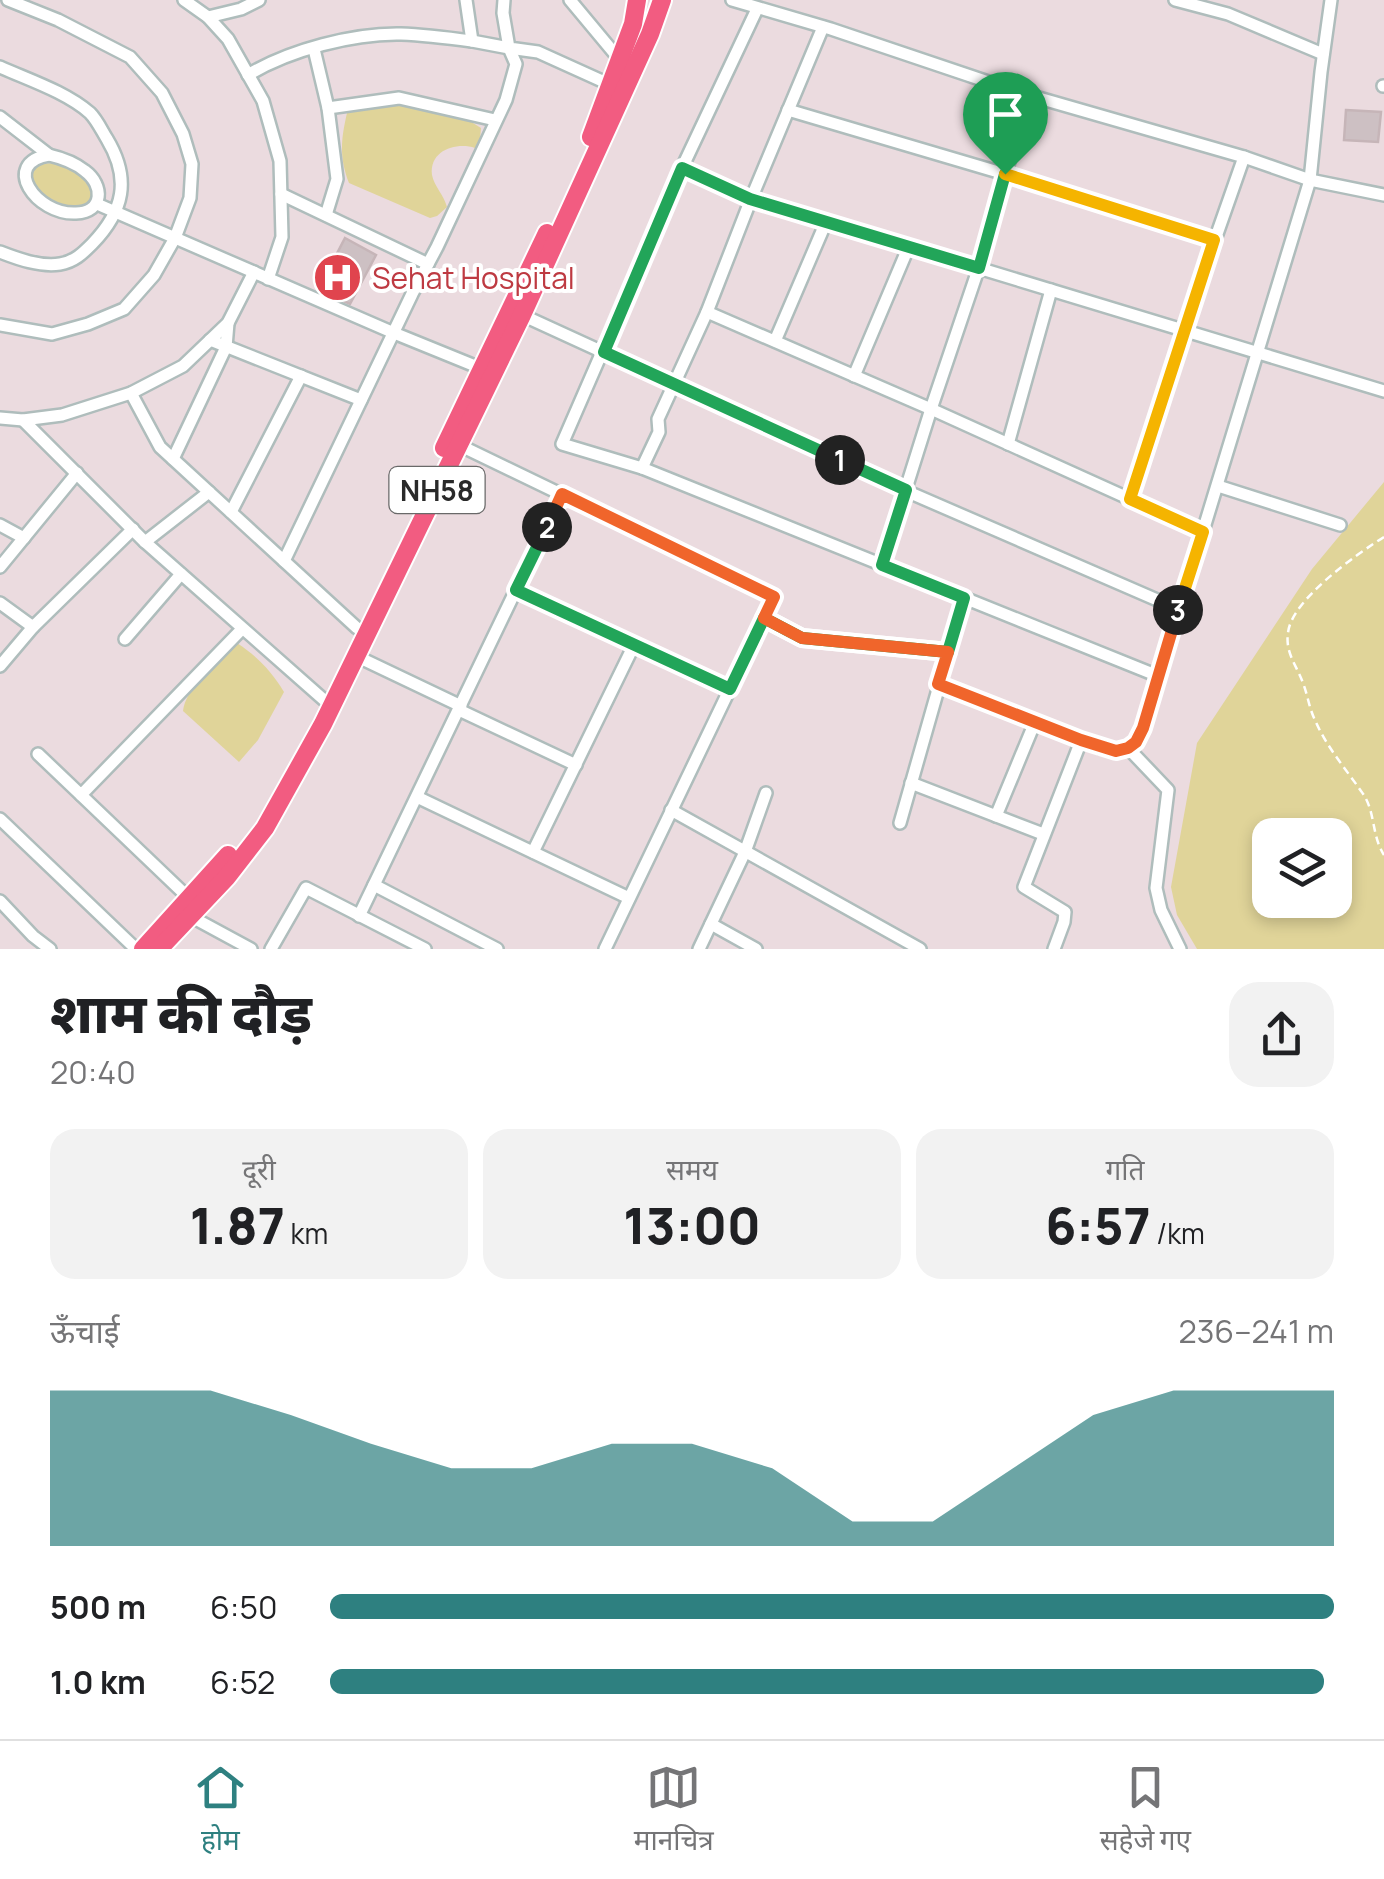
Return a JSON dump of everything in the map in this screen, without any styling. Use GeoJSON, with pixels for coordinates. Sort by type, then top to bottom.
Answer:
{"type":"FeatureCollection","features":[{"type":"Feature","properties":{"kind":"highway","name":"NH58"},"geometry":{"type":"LineString","coordinates":[[140,949],[227,876],[264,828],[327,703],[356,656],[459,445],[488,370],[598,123],[633,24],[637,0]]}},
{"type":"Feature","properties":{"kind":"highway","name":"NH58"},"geometry":{"type":"LineString","coordinates":[[327,703],[356,628],[488,370],[522,315],[644,50],[662,0]]}},
{"type":"Feature","properties":{"kind":"highway","name":"NH58"},"geometry":{"type":"LineString","coordinates":[[160,949],[192,907]]}},
{"type":"Feature","properties":{"kind":"street"},"geometry":{"type":"LineString","coordinates":[[0,325],[52,334],[124,309],[154,275],[175,238],[190,198],[192,164],[183,134],[162,92],[130,58],[58,20],[8,0]]}},
{"type":"Feature","properties":{"kind":"street"},"geometry":{"type":"LineString","coordinates":[[184,0],[202,9],[228,38],[263,101],[280,161],[281,194],[282,237],[268,279]]}},
{"type":"Feature","properties":{"kind":"street"},"geometry":{"type":"LineString","coordinates":[[202,9],[241,9],[259,0]]}},
{"type":"Feature","properties":{"kind":"street"},"geometry":{"type":"LineString","coordinates":[[466,0],[472,41]]}},
{"type":"Feature","properties":{"kind":"street"},"geometry":{"type":"LineString","coordinates":[[284,560],[506,100],[516,64],[502,13],[504,0]]}},
{"type":"Feature","properties":{"kind":"street"},"geometry":{"type":"LineString","coordinates":[[570,0],[620,60]]}},
{"type":"Feature","properties":{"kind":"street"},"geometry":{"type":"LineString","coordinates":[[732,0],[1310,180],[1384,195]]}},
{"type":"Feature","properties":{"kind":"street"},"geometry":{"type":"LineString","coordinates":[[1174,0],[1232,16],[1323,54]]}},
{"type":"Feature","properties":{"kind":"street"},"geometry":{"type":"LineString","coordinates":[[1232,16],[1238,0]]}},
{"type":"Feature","properties":{"kind":"street"},"geometry":{"type":"LineString","coordinates":[[938,684],[1116,751],[1136,742],[1310,180],[1331,0]]}},
{"type":"Feature","properties":{"kind":"street"},"geometry":{"type":"LineString","coordinates":[[757,9],[682,168],[562,444],[642,468],[1158,676]]}},
{"type":"Feature","properties":{"kind":"street"},"geometry":{"type":"LineString","coordinates":[[642,468],[659,432],[658,419],[707,312],[823,27]]}},
{"type":"Feature","properties":{"kind":"street"},"geometry":{"type":"LineString","coordinates":[[248,74],[314,48],[397,34],[538,52],[611,85]]}},
{"type":"Feature","properties":{"kind":"street"},"geometry":{"type":"LineString","coordinates":[[314,48],[328,108],[337,179],[326,215]]}},
{"type":"Feature","properties":{"kind":"street"},"geometry":{"type":"LineString","coordinates":[[0,67],[67,98],[92,115],[117,156],[122,186],[116,212],[105,231],[82,255],[65,264],[50,264],[0,252]]}},
{"type":"Feature","properties":{"kind":"street"},"geometry":{"type":"LineString","coordinates":[[882,565],[979,268],[1028,95]]}},
{"type":"Feature","properties":{"kind":"street"},"geometry":{"type":"LineString","coordinates":[[328,108],[399,98],[496,120]]}},
{"type":"Feature","properties":{"kind":"street"},"geometry":{"type":"LineString","coordinates":[[788,110],[1214,240]]}},
{"type":"Feature","properties":{"kind":"street"},"geometry":{"type":"LineString","coordinates":[[0,117],[49,155]]}},
{"type":"Feature","properties":{"kind":"street"},"geometry":{"type":"LineString","coordinates":[[49,155],[68,160],[98,185],[96,204],[88,212],[73,214],[42,205],[22,181],[24,166],[34,157],[49,155]]}},
{"type":"Feature","properties":{"kind":"street"},"geometry":{"type":"LineString","coordinates":[[1130,499],[1182,331],[1244,157]]}},
{"type":"Feature","properties":{"kind":"street"},"geometry":{"type":"LineString","coordinates":[[682,168],[750,199],[1384,392]]}},
{"type":"Feature","properties":{"kind":"street"},"geometry":{"type":"LineString","coordinates":[[281,194],[428,264]]}},
{"type":"Feature","properties":{"kind":"street"},"geometry":{"type":"LineString","coordinates":[[96,204],[394,334],[488,370]]}},
{"type":"Feature","properties":{"kind":"street"},"geometry":{"type":"LineString","coordinates":[[775,342],[826,222]]}},
{"type":"Feature","properties":{"kind":"street"},"geometry":{"type":"LineString","coordinates":[[854,376],[910,246]]}},
{"type":"Feature","properties":{"kind":"street"},"geometry":{"type":"LineString","coordinates":[[174,459],[226,347],[228,324],[254,272]]}},
{"type":"Feature","properties":{"kind":"street"},"geometry":{"type":"LineString","coordinates":[[1008,444],[1051,290]]}},
{"type":"Feature","properties":{"kind":"street"},"geometry":{"type":"LineString","coordinates":[[707,312],[1203,532]]}},
{"type":"Feature","properties":{"kind":"street"},"geometry":{"type":"LineString","coordinates":[[522,315],[1178,609]]}},
{"type":"Feature","properties":{"kind":"street"},"geometry":{"type":"LineString","coordinates":[[0,418],[24,420],[62,414],[131,393],[183,366],[228,324]]}},
{"type":"Feature","properties":{"kind":"street"},"geometry":{"type":"LineString","coordinates":[[210,340],[361,400]]}},
{"type":"Feature","properties":{"kind":"street"},"geometry":{"type":"LineString","coordinates":[[231,512],[301,376]]}},
{"type":"Feature","properties":{"kind":"street"},"geometry":{"type":"LineString","coordinates":[[131,393],[160,447],[356,628]]}},
{"type":"Feature","properties":{"kind":"street"},"geometry":{"type":"LineString","coordinates":[[24,420],[145,542],[327,703]]}},
{"type":"Feature","properties":{"kind":"street"},"geometry":{"type":"LineString","coordinates":[[459,445],[774,597],[605,949]]}},
{"type":"Feature","properties":{"kind":"street"},"geometry":{"type":"LineString","coordinates":[[0,567],[77,474]]}},
{"type":"Feature","properties":{"kind":"street"},"geometry":{"type":"LineString","coordinates":[[1218,486],[1340,525]]}},
{"type":"Feature","properties":{"kind":"street"},"geometry":{"type":"LineString","coordinates":[[145,542],[209,492]]}},
{"type":"Feature","properties":{"kind":"street"},"geometry":{"type":"LineString","coordinates":[[359,916],[562,494]]}},
{"type":"Feature","properties":{"kind":"street"},"geometry":{"type":"LineString","coordinates":[[0,524],[24,538]]}},
{"type":"Feature","properties":{"kind":"street"},"geometry":{"type":"LineString","coordinates":[[0,666],[33,627],[133,529]]}},
{"type":"Feature","properties":{"kind":"street"},"geometry":{"type":"LineString","coordinates":[[125,639],[182,574]]}},
{"type":"Feature","properties":{"kind":"street"},"geometry":{"type":"LineString","coordinates":[[516,590],[730,689]]}},
{"type":"Feature","properties":{"kind":"street"},"geometry":{"type":"LineString","coordinates":[[900,823],[964,598]]}},
{"type":"Feature","properties":{"kind":"street"},"geometry":{"type":"LineString","coordinates":[[0,604],[33,627]]}},
{"type":"Feature","properties":{"kind":"street"},"geometry":{"type":"LineString","coordinates":[[82,795],[242,629]]}},
{"type":"Feature","properties":{"kind":"street"},"geometry":{"type":"LineString","coordinates":[[533,852],[634,645]]}},
{"type":"Feature","properties":{"kind":"street"},"geometry":{"type":"LineString","coordinates":[[356,656],[576,765]]}},
{"type":"Feature","properties":{"kind":"street"},"geometry":{"type":"LineString","coordinates":[[996,816],[1035,722]]}},
{"type":"Feature","properties":{"kind":"street"},"geometry":{"type":"LineString","coordinates":[[1054,949],[1065,912],[1024,887],[1081,740]]}},
{"type":"Feature","properties":{"kind":"street"},"geometry":{"type":"LineString","coordinates":[[1128,748],[1168,790],[1156,888],[1160,910],[1180,949]]}},
{"type":"Feature","properties":{"kind":"street"},"geometry":{"type":"LineString","coordinates":[[38,754],[192,907],[251,949]]}},
{"type":"Feature","properties":{"kind":"street"},"geometry":{"type":"LineString","coordinates":[[911,783],[1044,834]]}},
{"type":"Feature","properties":{"kind":"street"},"geometry":{"type":"LineString","coordinates":[[699,949],[746,852],[766,793]]}},
{"type":"Feature","properties":{"kind":"street"},"geometry":{"type":"LineString","coordinates":[[416,797],[629,898]]}},
{"type":"Feature","properties":{"kind":"street"},"geometry":{"type":"LineString","coordinates":[[672,810],[920,949]]}},
{"type":"Feature","properties":{"kind":"street"},"geometry":{"type":"LineString","coordinates":[[0,820],[140,949]]}},
{"type":"Feature","properties":{"kind":"street"},"geometry":{"type":"LineString","coordinates":[[374,886],[497,949]]}},
{"type":"Feature","properties":{"kind":"street"},"geometry":{"type":"LineString","coordinates":[[271,949],[306,888],[425,949]]}},
{"type":"Feature","properties":{"kind":"street"},"geometry":{"type":"LineString","coordinates":[[3,909],[49,949]]}},
{"type":"Feature","properties":{"kind":"street"},"geometry":{"type":"LineString","coordinates":[[711,924],[756,949]]}},
{"type":"Feature","properties":{"kind":"path"},"geometry":{"type":"LineString","coordinates":[[1384,537],[1315,590],[1292,618],[1288,630],[1293,666],[1300,674],[1316,723],[1371,808],[1376,839],[1384,855]]}},
{"type":"Feature","properties":{"kind":"path"},"geometry":{"type":"LineString","coordinates":[[764,618],[802,638],[948,652]]}},
{"type":"Feature","properties":{"kind":"shaded area"},"geometry":{"type":"Polygon","coordinates":[[[392,101],[457,113],[481,128],[475,148],[453,147],[435,159],[432,175],[447,207],[437,216],[430,218],[349,183],[342,148],[347,113],[392,101]]]}},
{"type":"Feature","properties":{"kind":"shaded area"},"geometry":{"type":"Polygon","coordinates":[[[55,163],[87,180],[96,190],[96,203],[61,204],[40,194],[31,176],[35,164],[55,163]]]}},
{"type":"Feature","properties":{"kind":"shaded area"},"geometry":{"type":"Polygon","coordinates":[[[1384,482],[1384,949],[1197,949],[1177,915],[1171,887],[1197,743],[1312,569],[1384,482]]]}},
{"type":"Feature","properties":{"kind":"shaded area"},"geometry":{"type":"Polygon","coordinates":[[[237,643],[264,665],[284,692],[258,740],[239,762],[183,711],[196,683],[237,643]]]}},
{"type":"Feature","properties":{"kind":"building"},"geometry":{"type":"Polygon","coordinates":[[[1346,110],[1381,112],[1378,142],[1344,140],[1346,110]]]}},
{"type":"Feature","properties":{"kind":"building"},"geometry":{"type":"Polygon","coordinates":[[[345,238],[376,255],[350,304],[318,290],[345,238]]]}},
{"type":"Feature","properties":{"kind":"place","name":"Sehat Hospital"},"geometry":{"type":"Point","coordinates":[337,277]}},
{"type":"Feature","properties":{"kind":"route"},"geometry":{"type":"LineString","coordinates":[[1005,174],[979,268],[750,199],[682,168],[604,352],[906,490],[882,565],[964,598],[948,652],[802,638],[764,618],[730,689],[516,590],[562,494],[774,597],[764,618],[802,638],[948,652],[938,684],[1101,748],[1116,751],[1136,742],[1203,532],[1130,499],[1214,240],[1005,174]]}}]}
